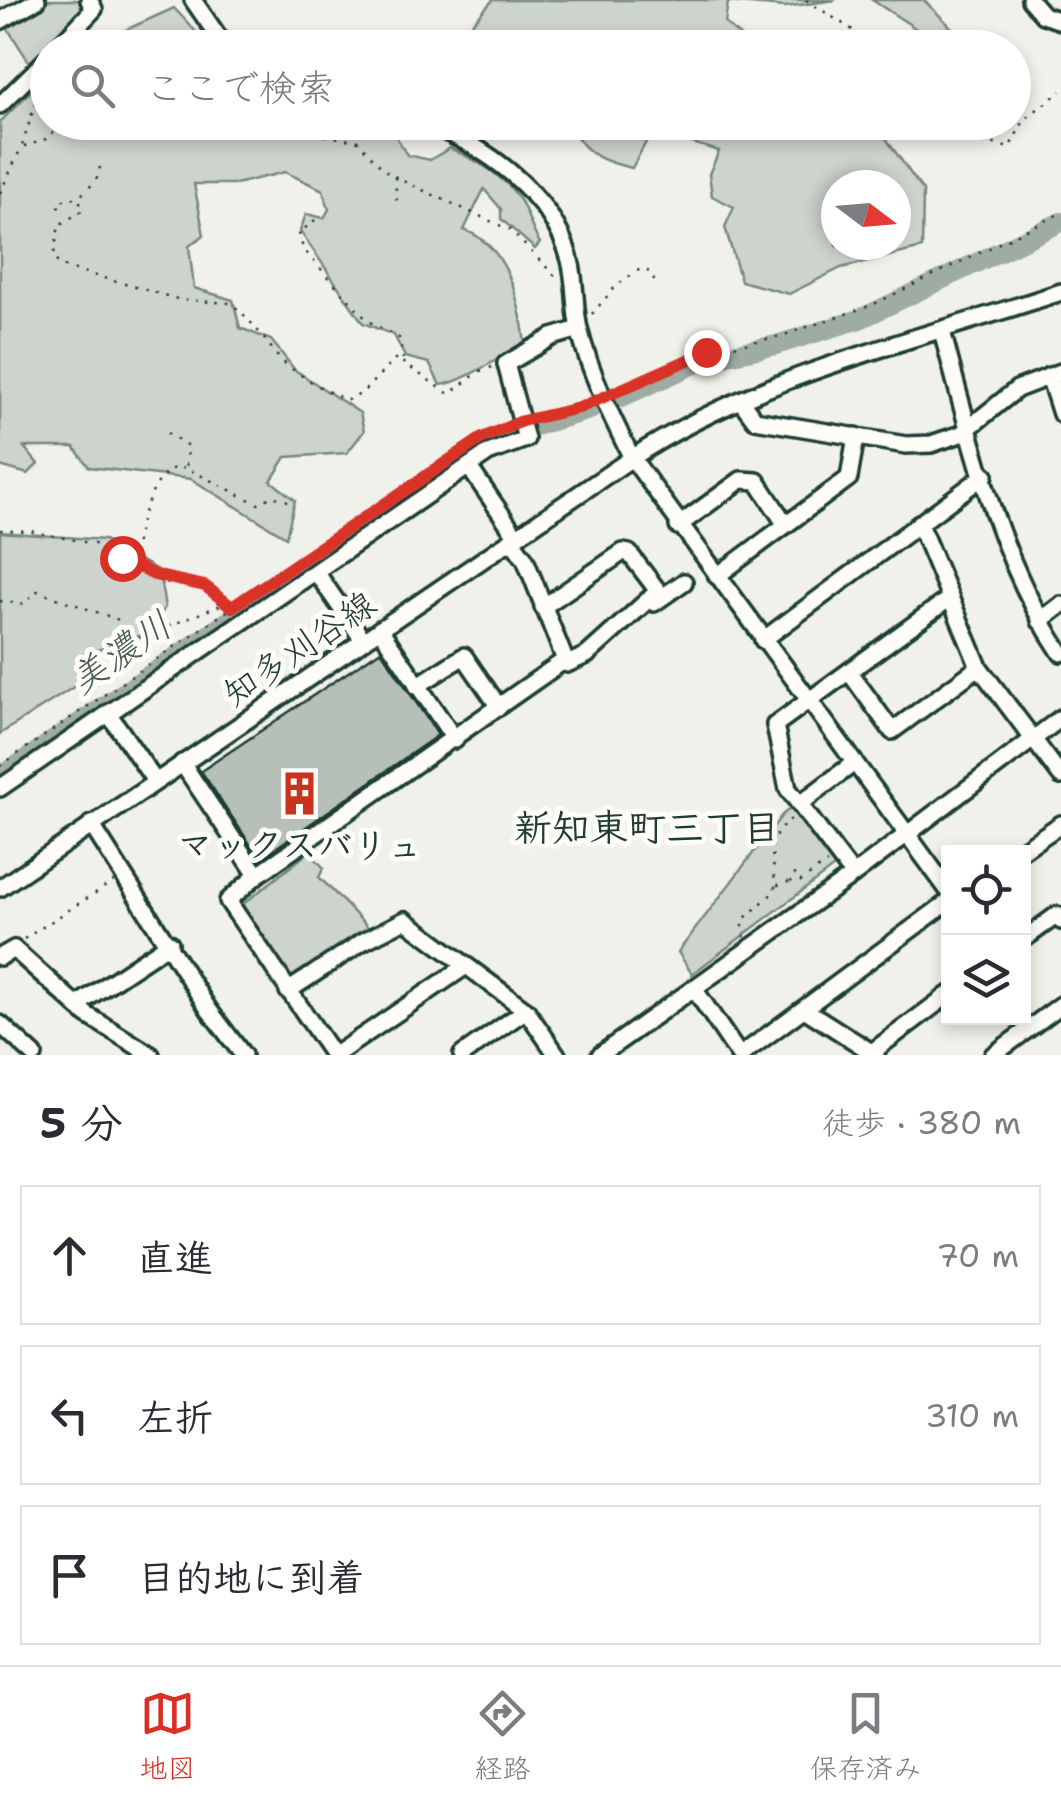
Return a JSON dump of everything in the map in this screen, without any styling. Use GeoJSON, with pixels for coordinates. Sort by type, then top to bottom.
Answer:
{"type":"FeatureCollection","features":[{"type":"Feature","properties":{"kind":"street"},"geometry":{"type":"LineString","coordinates":[[0,21],[38,0]]}},
{"type":"Feature","properties":{"kind":"street"},"geometry":{"type":"LineString","coordinates":[[75,30],[94,9],[88,0]]}},
{"type":"Feature","properties":{"kind":"street"},"geometry":{"type":"LineString","coordinates":[[193,0],[214,30]]}},
{"type":"Feature","properties":{"kind":"street"},"geometry":{"type":"LineString","coordinates":[[1030,0],[1044,15],[1061,22]]}},
{"type":"Feature","properties":{"kind":"street"},"geometry":{"type":"LineString","coordinates":[[0,105],[30,76]]}},
{"type":"Feature","properties":{"kind":"street"},"geometry":{"type":"LineString","coordinates":[[463,140],[492,159],[537,200],[558,228],[567,251],[578,323],[632,458],[678,526],[941,881]]}},
{"type":"Feature","properties":{"kind":"street","name":"知多刈谷線"},"geometry":{"type":"LineString","coordinates":[[0,888],[632,458],[741,402],[1061,292]]}},
{"type":"Feature","properties":{"kind":"street"},"geometry":{"type":"LineString","coordinates":[[0,788],[524,428],[506,364],[578,323]]}},
{"type":"Feature","properties":{"kind":"street"},"geometry":{"type":"LineString","coordinates":[[942,331],[1012,560],[1040,621],[1061,653]]}},
{"type":"Feature","properties":{"kind":"street"},"geometry":{"type":"LineString","coordinates":[[741,402],[755,420],[922,445],[950,440],[1017,389],[1055,374],[1061,414]]}},
{"type":"Feature","properties":{"kind":"street"},"geometry":{"type":"LineString","coordinates":[[717,576],[850,478],[856,436]]}},
{"type":"Feature","properties":{"kind":"street"},"geometry":{"type":"LineString","coordinates":[[469,468],[515,539],[525,559],[543,607],[567,664],[588,655],[658,591],[630,553],[623,552],[543,607]]}},
{"type":"Feature","properties":{"kind":"street"},"geometry":{"type":"LineString","coordinates":[[763,640],[985,475]]}},
{"type":"Feature","properties":{"kind":"street"},"geometry":{"type":"LineString","coordinates":[[678,526],[741,480],[757,481],[786,525]]}},
{"type":"Feature","properties":{"kind":"street"},"geometry":{"type":"LineString","coordinates":[[919,524],[979,667],[1061,776]]}},
{"type":"Feature","properties":{"kind":"street"},"geometry":{"type":"LineString","coordinates":[[316,572],[362,640]]}},
{"type":"Feature","properties":{"kind":"street"},"geometry":{"type":"LineString","coordinates":[[643,606],[646,608],[684,582]]}},
{"type":"Feature","properties":{"kind":"street"},"geometry":{"type":"LineString","coordinates":[[853,875],[788,788],[775,726],[950,598]]}},
{"type":"Feature","properties":{"kind":"street"},"geometry":{"type":"LineString","coordinates":[[1040,621],[1061,606]]}},
{"type":"Feature","properties":{"kind":"street"},"geometry":{"type":"LineString","coordinates":[[380,630],[454,740]]}},
{"type":"Feature","properties":{"kind":"street"},"geometry":{"type":"LineString","coordinates":[[417,686],[464,656],[499,707]]}},
{"type":"Feature","properties":{"kind":"street"},"geometry":{"type":"LineString","coordinates":[[466,966],[334,1055],[228,901],[257,875],[565,660]]}},
{"type":"Feature","properties":{"kind":"street"},"geometry":{"type":"LineString","coordinates":[[850,673],[892,731],[979,667]]}},
{"type":"Feature","properties":{"kind":"street"},"geometry":{"type":"LineString","coordinates":[[108,714],[155,781]]}},
{"type":"Feature","properties":{"kind":"street"},"geometry":{"type":"LineString","coordinates":[[600,1055],[853,875],[1061,718]]}},
{"type":"Feature","properties":{"kind":"street"},"geometry":{"type":"LineString","coordinates":[[803,806],[854,762]]}},
{"type":"Feature","properties":{"kind":"street"},"geometry":{"type":"LineString","coordinates":[[182,763],[257,875]]}},
{"type":"Feature","properties":{"kind":"street"},"geometry":{"type":"LineString","coordinates":[[91,824],[209,1010],[243,1055]]}},
{"type":"Feature","properties":{"kind":"street"},"geometry":{"type":"LineString","coordinates":[[1030,845],[1061,824]]}},
{"type":"Feature","properties":{"kind":"street"},"geometry":{"type":"LineString","coordinates":[[695,990],[740,1055],[941,907]]}},
{"type":"Feature","properties":{"kind":"street"},"geometry":{"type":"LineString","coordinates":[[1030,935],[1060,916]]}},
{"type":"Feature","properties":{"kind":"street"},"geometry":{"type":"LineString","coordinates":[[288,991],[362,942],[404,920],[526,1010],[557,1055]]}},
{"type":"Feature","properties":{"kind":"street"},"geometry":{"type":"LineString","coordinates":[[77,1005],[170,943]]}},
{"type":"Feature","properties":{"kind":"street"},"geometry":{"type":"LineString","coordinates":[[7,953],[107,1030],[151,1055]]}},
{"type":"Feature","properties":{"kind":"street"},"geometry":{"type":"LineString","coordinates":[[804,1009],[874,1054],[941,1001]]}},
{"type":"Feature","properties":{"kind":"street"},"geometry":{"type":"LineString","coordinates":[[993,1055],[1061,1005]]}},
{"type":"Feature","properties":{"kind":"street"},"geometry":{"type":"LineString","coordinates":[[462,1055],[526,1010]]}},
{"type":"Feature","properties":{"kind":"street"},"geometry":{"type":"LineString","coordinates":[[0,1024],[34,1055]]}},
{"type":"Feature","properties":{"kind":"path"},"geometry":{"type":"LineString","coordinates":[[806,0],[852,30]]}},
{"type":"Feature","properties":{"kind":"path"},"geometry":{"type":"LineString","coordinates":[[1031,114],[1061,91]]}},
{"type":"Feature","properties":{"kind":"path"},"geometry":{"type":"LineString","coordinates":[[0,193],[30,124]]}},
{"type":"Feature","properties":{"kind":"path"},"geometry":{"type":"LineString","coordinates":[[22,146],[43,140]]}},
{"type":"Feature","properties":{"kind":"path"},"geometry":{"type":"LineString","coordinates":[[352,140],[358,141],[395,177],[510,230],[562,284],[568,285]]}},
{"type":"Feature","properties":{"kind":"path"},"geometry":{"type":"LineString","coordinates":[[983,140],[1009,148],[1013,140]]}},
{"type":"Feature","properties":{"kind":"path"},"geometry":{"type":"LineString","coordinates":[[60,208],[60,201],[84,197],[100,167]]}},
{"type":"Feature","properties":{"kind":"path"},"geometry":{"type":"LineString","coordinates":[[395,177],[397,204]]}},
{"type":"Feature","properties":{"kind":"path"},"geometry":{"type":"LineString","coordinates":[[80,197],[84,208],[59,225],[54,254],[58,265],[181,300],[231,303],[254,329],[267,337],[283,362],[347,400],[362,394],[396,358],[403,359],[449,394],[480,371],[506,364]]}},
{"type":"Feature","properties":{"kind":"path"},"geometry":{"type":"LineString","coordinates":[[0,766],[460,452],[579,408],[706,352],[782,336],[872,305],[1061,212]]}},
{"type":"Feature","properties":{"kind":"path"},"geometry":{"type":"LineString","coordinates":[[315,220],[299,233],[303,248],[368,321],[399,338],[403,359]]}},
{"type":"Feature","properties":{"kind":"path"},"geometry":{"type":"LineString","coordinates":[[578,323],[640,269],[647,270],[658,286]]}},
{"type":"Feature","properties":{"kind":"path"},"geometry":{"type":"LineString","coordinates":[[168,433],[188,446],[186,468]]}},
{"type":"Feature","properties":{"kind":"path"},"geometry":{"type":"LineString","coordinates":[[134,566],[136,540],[158,482],[170,469],[186,468],[258,504],[272,496],[291,502]]}},
{"type":"Feature","properties":{"kind":"path"},"geometry":{"type":"LineString","coordinates":[[0,530],[45,533],[110,547],[134,566],[154,575],[205,586],[232,607]]}},
{"type":"Feature","properties":{"kind":"path"},"geometry":{"type":"LineString","coordinates":[[0,601],[17,606],[36,591],[118,620],[121,627],[106,651],[226,603]]}},
{"type":"Feature","properties":{"kind":"path"},"geometry":{"type":"LineString","coordinates":[[751,948],[742,931],[746,918],[772,898],[775,885],[770,846],[776,830],[803,806]]}},
{"type":"Feature","properties":{"kind":"path"},"geometry":{"type":"LineString","coordinates":[[775,885],[798,883],[828,858]]}},
{"type":"Feature","properties":{"kind":"path"},"geometry":{"type":"LineString","coordinates":[[790,881],[797,872]]}},
{"type":"Feature","properties":{"kind":"path"},"geometry":{"type":"LineString","coordinates":[[7,953],[124,874]]}},
{"type":"Feature","properties":{"kind":"shaded area"},"geometry":{"type":"Polygon","coordinates":[[[37,0],[89,0],[94,9],[74,30],[30,30],[30,63],[2,20],[37,0]]]}},
{"type":"Feature","properties":{"kind":"shaded area"},"geometry":{"type":"Polygon","coordinates":[[[493,0],[836,0],[785,7],[728,2],[725,23],[733,30],[466,30],[493,0]]]}},
{"type":"Feature","properties":{"kind":"shaded area"},"geometry":{"type":"Polygon","coordinates":[[[872,0],[924,0],[954,30],[918,30],[872,0]]]}},
{"type":"Feature","properties":{"kind":"shaded area"},"geometry":{"type":"Polygon","coordinates":[[[174,8],[194,30],[125,30],[174,8]]]}},
{"type":"Feature","properties":{"kind":"shaded area"},"geometry":{"type":"Polygon","coordinates":[[[30,92],[30,140],[398,140],[407,155],[430,160],[450,148],[498,176],[514,191],[540,243],[535,249],[501,219],[501,209],[484,189],[464,230],[479,237],[501,262],[515,293],[525,344],[470,374],[440,385],[429,363],[405,357],[394,335],[363,323],[300,231],[306,214],[324,218],[329,209],[323,190],[285,172],[236,184],[194,184],[204,235],[189,246],[194,288],[233,300],[240,328],[271,340],[295,370],[360,413],[364,431],[347,453],[286,457],[271,481],[295,500],[286,537],[191,479],[89,467],[74,447],[24,447],[38,464],[28,474],[0,466],[0,122],[30,92]]]}},
{"type":"Feature","properties":{"kind":"shaded area"},"geometry":{"type":"Polygon","coordinates":[[[580,140],[647,140],[632,168],[598,157],[580,140]]]}},
{"type":"Feature","properties":{"kind":"shaded area"},"geometry":{"type":"Polygon","coordinates":[[[682,140],[887,140],[908,170],[821,170],[821,260],[873,260],[841,268],[789,294],[741,281],[725,227],[734,207],[712,196],[709,174],[719,151],[682,140]]]}},
{"type":"Feature","properties":{"kind":"shaded area"},"geometry":{"type":"Polygon","coordinates":[[[911,174],[923,191],[922,248],[911,251],[911,174]]]}},
{"type":"Feature","properties":{"kind":"shaded area"},"geometry":{"type":"Polygon","coordinates":[[[0,532],[104,540],[159,571],[165,607],[151,632],[92,652],[83,681],[0,734],[0,532]]]}},
{"type":"Feature","properties":{"kind":"shaded area"},"geometry":{"type":"Polygon","coordinates":[[[795,804],[838,864],[692,974],[678,952],[782,815],[795,804]]]}},
{"type":"Feature","properties":{"kind":"shaded area"},"geometry":{"type":"Polygon","coordinates":[[[309,852],[324,868],[319,877],[372,931],[295,989],[242,905],[309,852]]]}},
{"type":"Feature","properties":{"kind":"building"},"geometry":{"type":"Polygon","coordinates":[[[381,650],[438,735],[260,859],[201,771],[381,650]]]}},
{"type":"Feature","properties":{"kind":"waterway","name":"美濃川"},"geometry":{"type":"LineString","coordinates":[[622,397],[704,360],[776,345],[860,319],[1061,222]]}},
{"type":"Feature","properties":{"kind":"waterway","name":"美濃川"},"geometry":{"type":"LineString","coordinates":[[0,777],[498,437],[590,410]]}},
{"type":"Feature","properties":{"kind":"place","name":"マックスバリュ"},"geometry":{"type":"Point","coordinates":[300,794]}},
{"type":"Feature","properties":{"kind":"district","name":"新知東町三丁目"},"geometry":{"type":"Point","coordinates":[647,827]}},
{"type":"Feature","properties":{"kind":"route"},"geometry":{"type":"LineString","coordinates":[[122,558],[154,575],[205,586],[232,607],[482,438],[522,421],[579,408],[706,352]]}}]}
